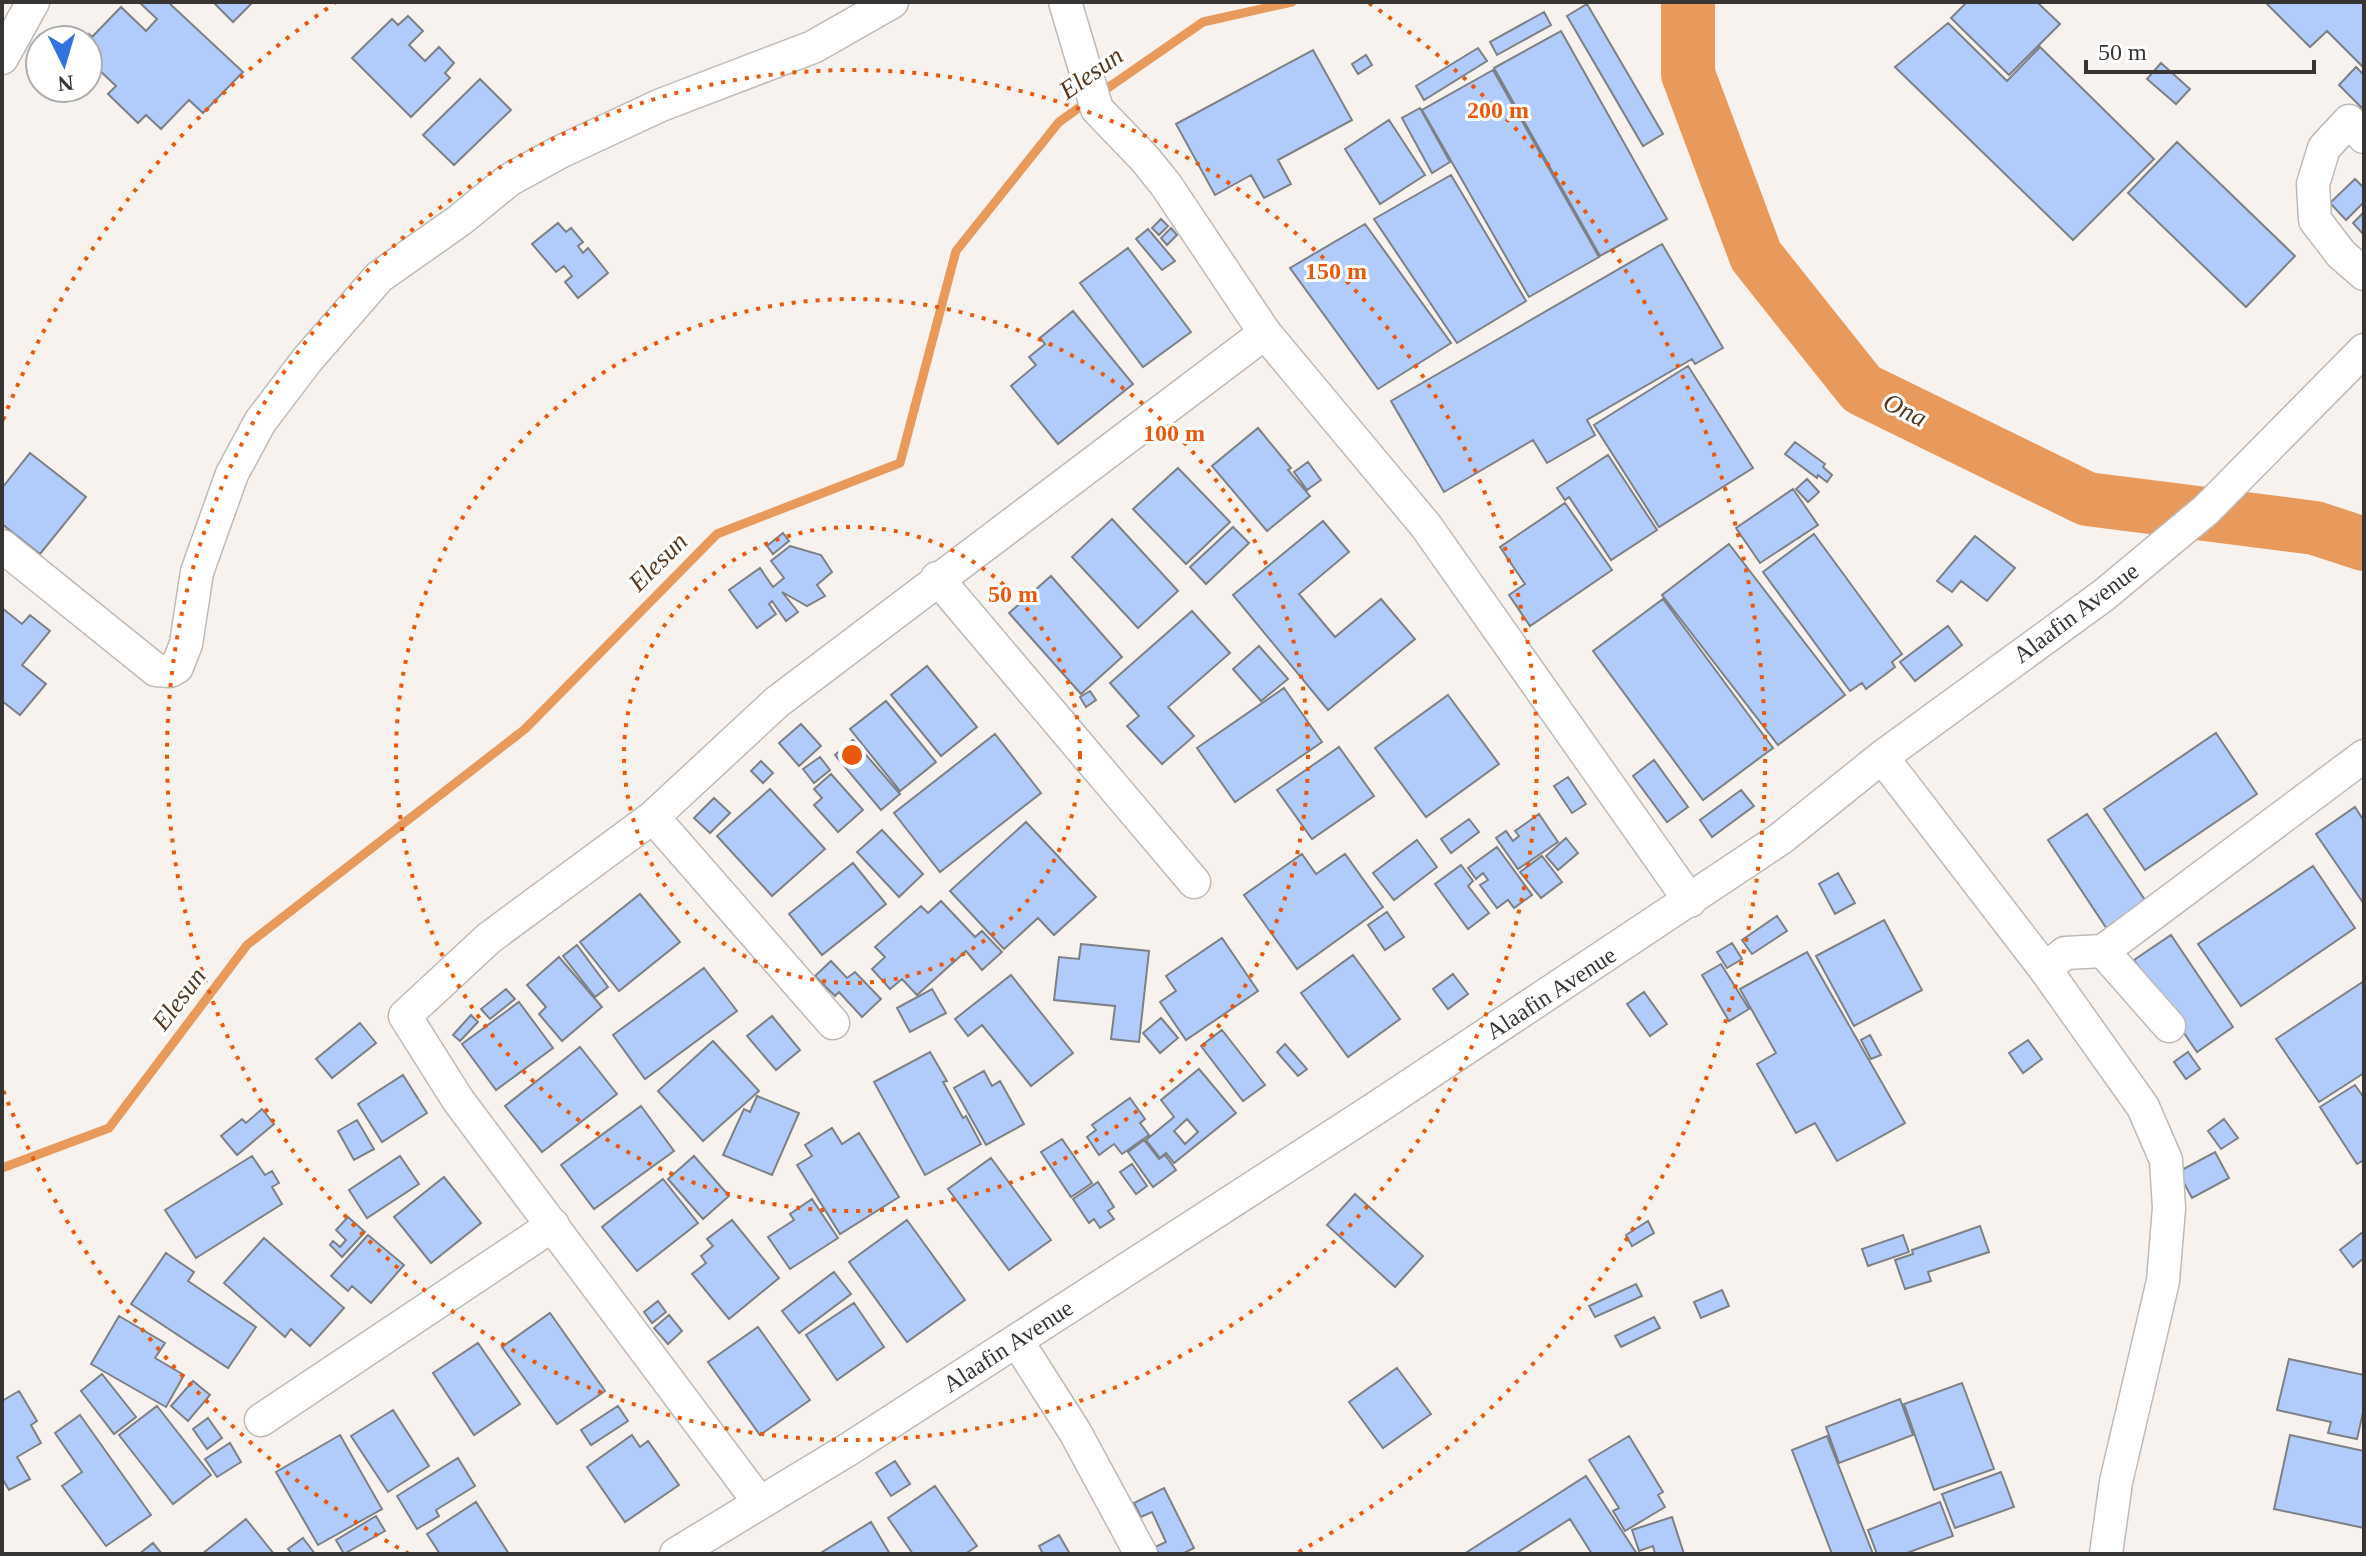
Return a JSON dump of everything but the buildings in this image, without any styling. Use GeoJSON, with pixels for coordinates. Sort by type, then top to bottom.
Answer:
{"type":"FeatureCollection","features":[{"type":"Feature","properties":{"kind":"street"},"geometry":{"type":"LineString","coordinates":[[2,58],[33,2]]}},
{"type":"Feature","properties":{"kind":"street"},"geometry":{"type":"LineString","coordinates":[[2,546],[156,670],[170,671],[177,667],[186,644],[197,572],[232,474],[260,422],[307,360],[379,277],[460,220],[509,180],[560,152],[661,105],[813,47],[892,2]]}},
{"type":"Feature","properties":{"kind":"street"},"geometry":{"type":"LineString","coordinates":[[1065,2],[1097,109],[1166,185],[1265,333],[1426,526],[1690,901]]}},
{"type":"Feature","properties":{"kind":"street"},"geometry":{"type":"LineString","coordinates":[[2364,137],[2349,121],[2324,148],[2313,184],[2315,220],[2341,254],[2364,274]]}},
{"type":"Feature","properties":{"kind":"street"},"geometry":{"type":"LineString","coordinates":[[759,1502],[440,1074],[405,1016],[489,938],[653,817],[777,702],[937,578],[1265,333]]}},
{"type":"Feature","properties":{"kind":"street","name":"Alaafin Avenue"},"geometry":{"type":"LineString","coordinates":[[676,1554],[849,1449],[1017,1341],[1780,839],[1882,757],[2104,595],[2206,510],[2364,350]]}},
{"type":"Feature","properties":{"kind":"street"},"geometry":{"type":"LineString","coordinates":[[937,578],[1194,882]]}},
{"type":"Feature","properties":{"kind":"street"},"geometry":{"type":"LineString","coordinates":[[2045,969],[2065,953],[2103,951],[2364,756]]}},
{"type":"Feature","properties":{"kind":"street"},"geometry":{"type":"LineString","coordinates":[[1882,757],[2045,969],[2143,1107],[2166,1160],[2169,1208],[2163,1281],[2116,1482],[2106,1554]]}},
{"type":"Feature","properties":{"kind":"street"},"geometry":{"type":"LineString","coordinates":[[653,817],[833,1023]]}},
{"type":"Feature","properties":{"kind":"street"},"geometry":{"type":"LineString","coordinates":[[2103,951],[2169,1026]]}},
{"type":"Feature","properties":{"kind":"street"},"geometry":{"type":"LineString","coordinates":[[261,1420],[553,1225]]}},
{"type":"Feature","properties":{"kind":"street"},"geometry":{"type":"LineString","coordinates":[[1017,1341],[1075,1432],[1141,1554]]}},
{"type":"Feature","properties":{"kind":"waterway","name":"Elesun"},"geometry":{"type":"LineString","coordinates":[[1099,94],[1203,22],[1292,2]]}},
{"type":"Feature","properties":{"kind":"waterway","name":"Ona"},"geometry":{"type":"LineString","coordinates":[[1688,2],[1688,74],[1756,256],[1862,389],[2087,499],[2315,528],[2364,544]]}},
{"type":"Feature","properties":{"kind":"waterway","name":"Elesun"},"geometry":{"type":"LineString","coordinates":[[2,1168],[109,1128],[247,945],[525,729],[717,534],[900,463],[956,251],[1059,122],[1087,102]]}}]}
